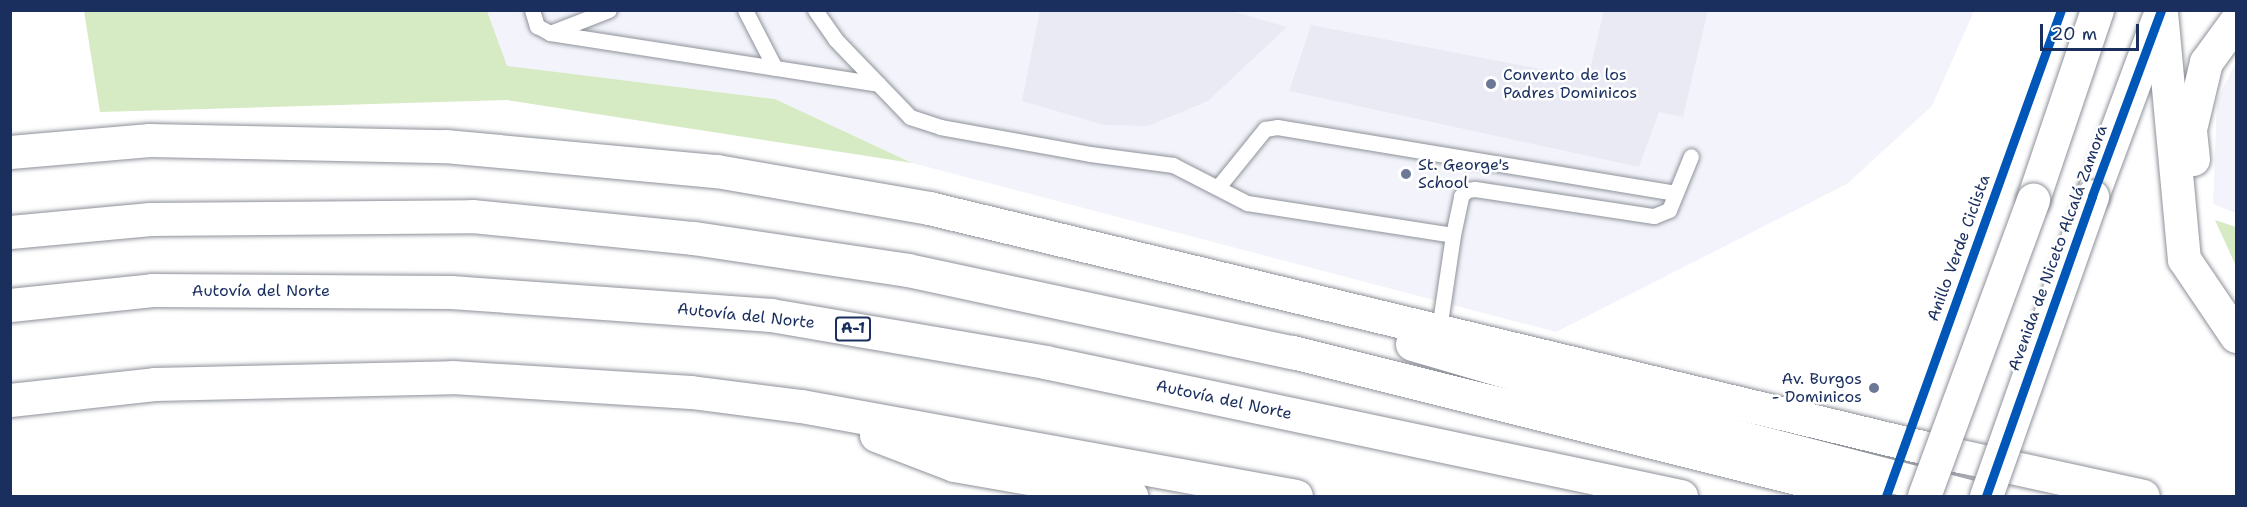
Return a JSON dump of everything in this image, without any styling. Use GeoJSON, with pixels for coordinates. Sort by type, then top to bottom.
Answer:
{"type":"FeatureCollection","features":[{"type":"Feature","properties":{"kind":"main road"},"geometry":{"type":"LineString","coordinates":[[1924,496],[2033,199],[2097,10]]}},
{"type":"Feature","properties":{"kind":"main road"},"geometry":{"type":"LineString","coordinates":[[2161,11],[2184,258],[2236,336]]}},
{"type":"Feature","properties":{"kind":"main road","name":"Avenida de Niceto Alcalá Zamora"},"geometry":{"type":"LineString","coordinates":[[1986,496],[2092,196],[2161,11]]}},
{"type":"Feature","properties":{"kind":"main road"},"geometry":{"type":"LineString","coordinates":[[2236,21],[2206,62],[2190,129],[2198,232],[2236,331]]}},
{"type":"Feature","properties":{"kind":"main road"},"geometry":{"type":"LineString","coordinates":[[10,152],[149,140],[445,146],[717,171],[929,208],[1439,328],[1960,456],[2144,496]]}},
{"type":"Feature","properties":{"kind":"main road"},"geometry":{"type":"LineString","coordinates":[[10,232],[150,219],[472,216],[694,238],[908,270],[1292,352],[1869,496]]}},
{"type":"Feature","properties":{"kind":"main road"},"geometry":{"type":"LineString","coordinates":[[1218,276],[1414,344],[1644,412],[1968,496]]}},
{"type":"Feature","properties":{"kind":"main road","name":"Autovía del Norte"},"geometry":{"type":"LineString","coordinates":[[10,305],[152,290],[451,292],[771,315],[1045,362],[1681,496]]}},
{"type":"Feature","properties":{"kind":"main road"},"geometry":{"type":"LineString","coordinates":[[10,400],[154,384],[452,377],[691,392],[801,406],[1296,496]]}},
{"type":"Feature","properties":{"kind":"main road"},"geometry":{"type":"LineString","coordinates":[[801,406],[954,465],[1131,496]]}},
{"type":"Feature","properties":{"kind":"lane"},"geometry":{"type":"LineString","coordinates":[[532,10],[537,26],[550,33],[878,84]]}},
{"type":"Feature","properties":{"kind":"lane"},"geometry":{"type":"LineString","coordinates":[[550,33],[609,10]]}},
{"type":"Feature","properties":{"kind":"lane"},"geometry":{"type":"LineString","coordinates":[[745,10],[775,68]]}},
{"type":"Feature","properties":{"kind":"lane"},"geometry":{"type":"LineString","coordinates":[[815,10],[835,39],[878,84],[910,117],[924,123],[1090,154],[1173,165],[1247,202],[1454,235]]}},
{"type":"Feature","properties":{"kind":"lane"},"geometry":{"type":"LineString","coordinates":[[1218,188],[1265,129],[1277,127],[1676,193]]}},
{"type":"Feature","properties":{"kind":"lane"},"geometry":{"type":"LineString","coordinates":[[1439,328],[1461,196],[1467,190],[1475,189],[1654,216],[1669,210],[1691,156]]}},
{"type":"Feature","properties":{"kind":"shaded area","name":"St. George's School"},"geometry":{"type":"Polygon","coordinates":[[[487,11],[1974,11],[1932,106],[1847,184],[1556,332],[912,163],[775,99],[506,66],[487,11]]]}},
{"type":"Feature","properties":{"kind":"shaded area"},"geometry":{"type":"Polygon","coordinates":[[[2236,62],[2236,213],[2213,204],[2217,100],[2236,62]]]}},
{"type":"Feature","properties":{"kind":"green space"},"geometry":{"type":"Polygon","coordinates":[[[84,11],[487,11],[507,66],[775,99],[912,163],[507,100],[100,112],[84,11]]]}},
{"type":"Feature","properties":{"kind":"green space"},"geometry":{"type":"Polygon","coordinates":[[[2215,220],[2236,227],[2236,266],[2215,220]]]}},
{"type":"Feature","properties":{"kind":"building"},"geometry":{"type":"Polygon","coordinates":[[[1040,10],[1228,10],[1287,27],[1208,101],[1148,126],[1104,125],[1022,101],[1040,10]]]}},
{"type":"Feature","properties":{"kind":"building","name":"Convento de los Padres Dominicos"},"geometry":{"type":"Polygon","coordinates":[[[1604,10],[1708,10],[1683,117],[1659,112],[1639,167],[1289,91],[1311,25],[1588,78],[1604,10]]]}},
{"type":"Feature","properties":{"kind":"cycle path","name":"Anillo Verde Ciclista"},"geometry":{"type":"LineString","coordinates":[[1886,496],[2061,10]]}},
{"type":"Feature","properties":{"kind":"cycle path"},"geometry":{"type":"LineString","coordinates":[[1986,496],[2092,196],[2161,10]]}},
{"type":"Feature","properties":{"kind":"place","name":"Convento de los Padres Dominicos"},"geometry":{"type":"Point","coordinates":[1491,84]}},
{"type":"Feature","properties":{"kind":"place","name":"St. George's School"},"geometry":{"type":"Point","coordinates":[1406,174]}},
{"type":"Feature","properties":{"kind":"place","name":"Av. Burgos - Dominicos"},"geometry":{"type":"Point","coordinates":[1874,388]}}]}
